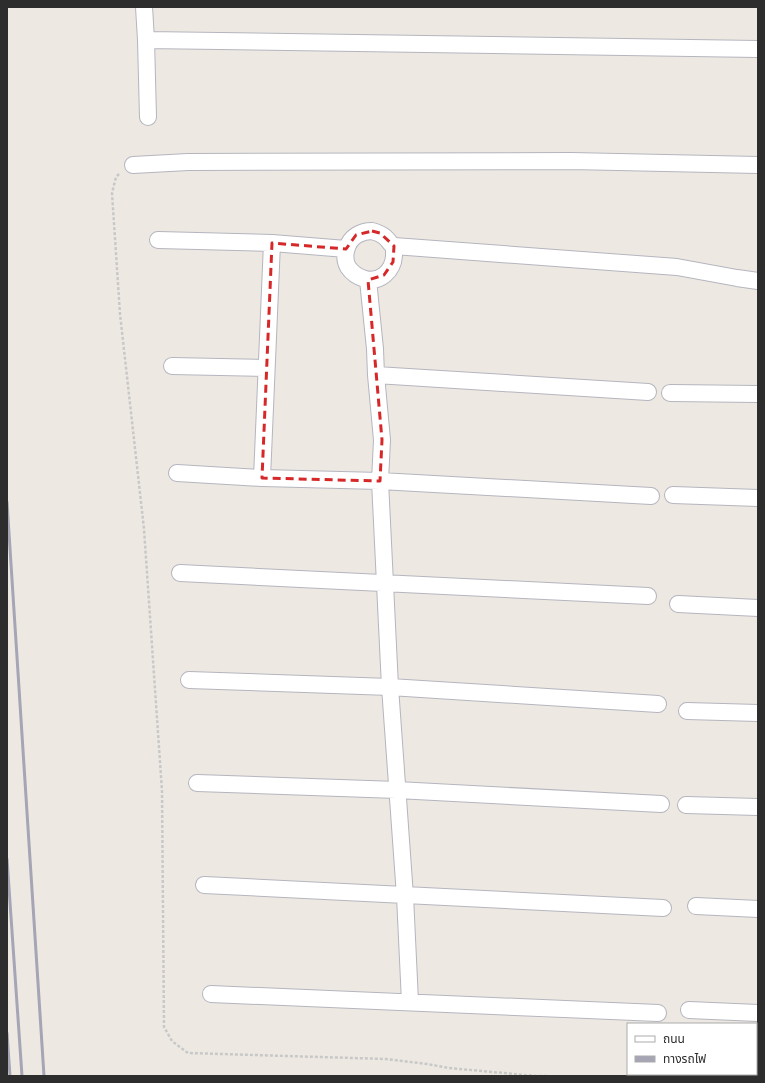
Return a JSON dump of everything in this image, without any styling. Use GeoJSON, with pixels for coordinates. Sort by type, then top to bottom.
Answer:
{"type":"FeatureCollection","features":[{"type":"Feature","properties":{"kind":"street"},"geometry":{"type":"LineString","coordinates":[[144,7],[148,117]]}},
{"type":"Feature","properties":{"kind":"street"},"geometry":{"type":"LineString","coordinates":[[146,40],[758,49]]}},
{"type":"Feature","properties":{"kind":"street"},"geometry":{"type":"LineString","coordinates":[[133,165],[188,162],[555,161],[758,164]]}},
{"type":"Feature","properties":{"kind":"street"},"geometry":{"type":"LineString","coordinates":[[372,231],[380,233],[394,246],[394,262],[384,275],[376,279],[368,280],[360,278],[352,273],[347,266],[345,258],[346,249],[356,235],[372,231]]}},
{"type":"Feature","properties":{"kind":"street"},"geometry":{"type":"LineString","coordinates":[[158,240],[272,243],[346,249]]}},
{"type":"Feature","properties":{"kind":"street"},"geometry":{"type":"LineString","coordinates":[[262,478],[272,243]]}},
{"type":"Feature","properties":{"kind":"street"},"geometry":{"type":"LineString","coordinates":[[394,246],[677,268],[758,281]]}},
{"type":"Feature","properties":{"kind":"street"},"geometry":{"type":"LineString","coordinates":[[368,280],[382,440],[380,481],[390,687],[405,896],[410,1002]]}},
{"type":"Feature","properties":{"kind":"street"},"geometry":{"type":"LineString","coordinates":[[172,366],[266,368]]}},
{"type":"Feature","properties":{"kind":"street"},"geometry":{"type":"LineString","coordinates":[[376,375],[648,392]]}},
{"type":"Feature","properties":{"kind":"street"},"geometry":{"type":"LineString","coordinates":[[670,393],[758,394]]}},
{"type":"Feature","properties":{"kind":"street"},"geometry":{"type":"LineString","coordinates":[[177,473],[262,478],[380,481],[651,496]]}},
{"type":"Feature","properties":{"kind":"street"},"geometry":{"type":"LineString","coordinates":[[673,495],[758,498]]}},
{"type":"Feature","properties":{"kind":"street"},"geometry":{"type":"LineString","coordinates":[[180,573],[648,596]]}},
{"type":"Feature","properties":{"kind":"street"},"geometry":{"type":"LineString","coordinates":[[678,604],[758,608]]}},
{"type":"Feature","properties":{"kind":"street"},"geometry":{"type":"LineString","coordinates":[[189,680],[390,687],[658,704]]}},
{"type":"Feature","properties":{"kind":"street"},"geometry":{"type":"LineString","coordinates":[[687,711],[758,713]]}},
{"type":"Feature","properties":{"kind":"street"},"geometry":{"type":"LineString","coordinates":[[197,783],[397,790],[661,804]]}},
{"type":"Feature","properties":{"kind":"street"},"geometry":{"type":"LineString","coordinates":[[686,804],[758,807]]}},
{"type":"Feature","properties":{"kind":"street"},"geometry":{"type":"LineString","coordinates":[[204,885],[663,908]]}},
{"type":"Feature","properties":{"kind":"street"},"geometry":{"type":"LineString","coordinates":[[696,906],[758,909]]}},
{"type":"Feature","properties":{"kind":"street"},"geometry":{"type":"LineString","coordinates":[[212,994],[658,1013]]}},
{"type":"Feature","properties":{"kind":"street"},"geometry":{"type":"LineString","coordinates":[[689,1010],[758,1013]]}},
{"type":"Feature","properties":{"kind":"path"},"geometry":{"type":"LineString","coordinates":[[133,165],[123,170],[116,177],[112,194],[120,314],[136,460]]}},
{"type":"Feature","properties":{"kind":"highlighted area"},"geometry":{"type":"Polygon","coordinates":[[[372,231],[380,233],[394,246],[393,262],[384,275],[368,280],[382,440],[380,481],[262,478],[272,243],[346,249],[356,235],[372,231]]]}},
{"type":"Feature","properties":{"kind":"railway"},"geometry":{"type":"LineString","coordinates":[[7,502],[44,1076]]}},
{"type":"Feature","properties":{"kind":"railway"},"geometry":{"type":"LineString","coordinates":[[7,859],[22,1076]]}},
{"type":"Feature","properties":{"kind":"railway"},"geometry":{"type":"LineString","coordinates":[[7,1033],[10,1076]]}}]}
